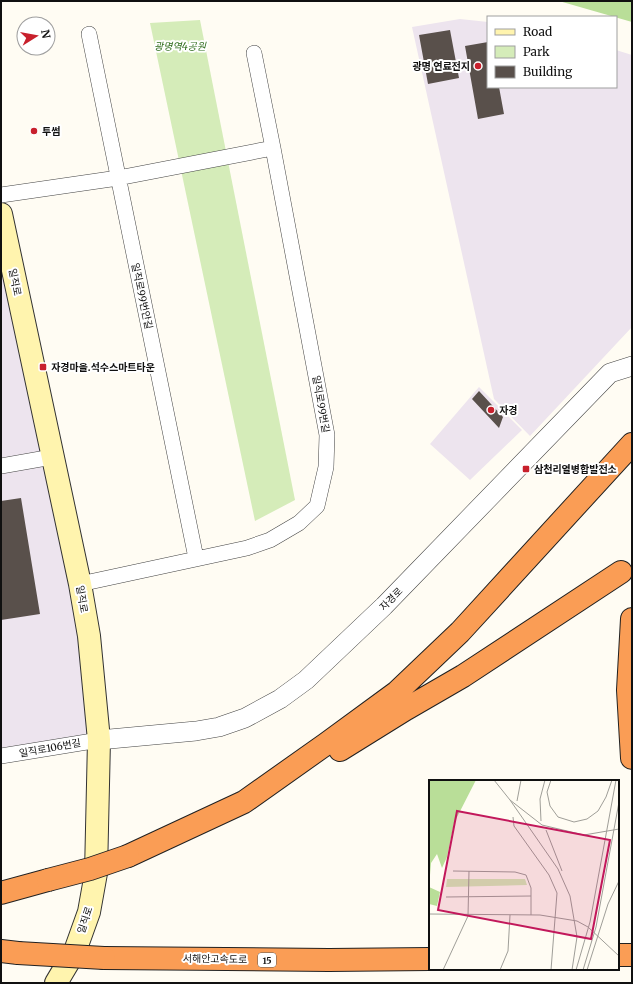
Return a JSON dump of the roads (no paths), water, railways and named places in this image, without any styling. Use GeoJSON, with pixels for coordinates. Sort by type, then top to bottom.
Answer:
{"type":"FeatureCollection","features":[{"type":"Feature","properties":{"kind":"highway"},"geometry":{"type":"LineString","coordinates":[[244,802],[397,692],[460,632],[632,444]]}},
{"type":"Feature","properties":{"kind":"highway"},"geometry":{"type":"LineString","coordinates":[[1,892],[90,869],[128,856],[244,802],[342,749],[462,676],[621,572]]}},
{"type":"Feature","properties":{"kind":"highway"},"geometry":{"type":"LineString","coordinates":[[632,619],[628,690],[632,758]]}},
{"type":"Feature","properties":{"kind":"highway","name":"서해안고속도로"},"geometry":{"type":"LineString","coordinates":[[9,952],[104,958],[329,960],[429,959]]}},
{"type":"Feature","properties":{"kind":"highway"},"geometry":{"type":"LineString","coordinates":[[619,955],[632,955]]}},
{"type":"Feature","properties":{"kind":"main road","name":"일직로"},"geometry":{"type":"LineString","coordinates":[[1,214],[80,584],[89,636],[99,740],[96,873],[89,912],[74,951],[56,983]]}},
{"type":"Feature","properties":{"kind":"street","name":"일직로99번안길"},"geometry":{"type":"LineString","coordinates":[[89,34],[196,558]]}},
{"type":"Feature","properties":{"kind":"street","name":"일직로99번길"},"geometry":{"type":"LineString","coordinates":[[80,584],[246,548],[270,540],[299,523],[317,506],[326,467],[327,435],[254,53]]}},
{"type":"Feature","properties":{"kind":"street"},"geometry":{"type":"LineString","coordinates":[[1,196],[118,178],[273,148]]}},
{"type":"Feature","properties":{"kind":"street","name":"자경로"},"geometry":{"type":"LineString","coordinates":[[99,740],[196,731],[219,727],[245,718],[280,699],[306,680],[384,606],[610,373],[632,366]]}},
{"type":"Feature","properties":{"kind":"street"},"geometry":{"type":"LineString","coordinates":[[1,466],[52,457]]}},
{"type":"Feature","properties":{"kind":"street","name":"일직로106번길"},"geometry":{"type":"LineString","coordinates":[[1,756],[99,740]]}},
{"type":"Feature","properties":{"kind":"place","name":"광명 연료전지"},"geometry":{"type":"Point","coordinates":[478,66]}},
{"type":"Feature","properties":{"kind":"place","name":"투썸"},"geometry":{"type":"Point","coordinates":[34,131]}},
{"type":"Feature","properties":{"kind":"place","name":"자경마을.석수스마트타운"},"geometry":{"type":"Point","coordinates":[43,367]}},
{"type":"Feature","properties":{"kind":"place","name":"자경"},"geometry":{"type":"Point","coordinates":[491,410]}},
{"type":"Feature","properties":{"kind":"place","name":"삼천리열병합발전소"},"geometry":{"type":"Point","coordinates":[526,469]}},
{"type":"Feature","properties":{"kind":"park label","name":"광명역4공원"},"geometry":{"type":"Point","coordinates":[180,46]}}]}
